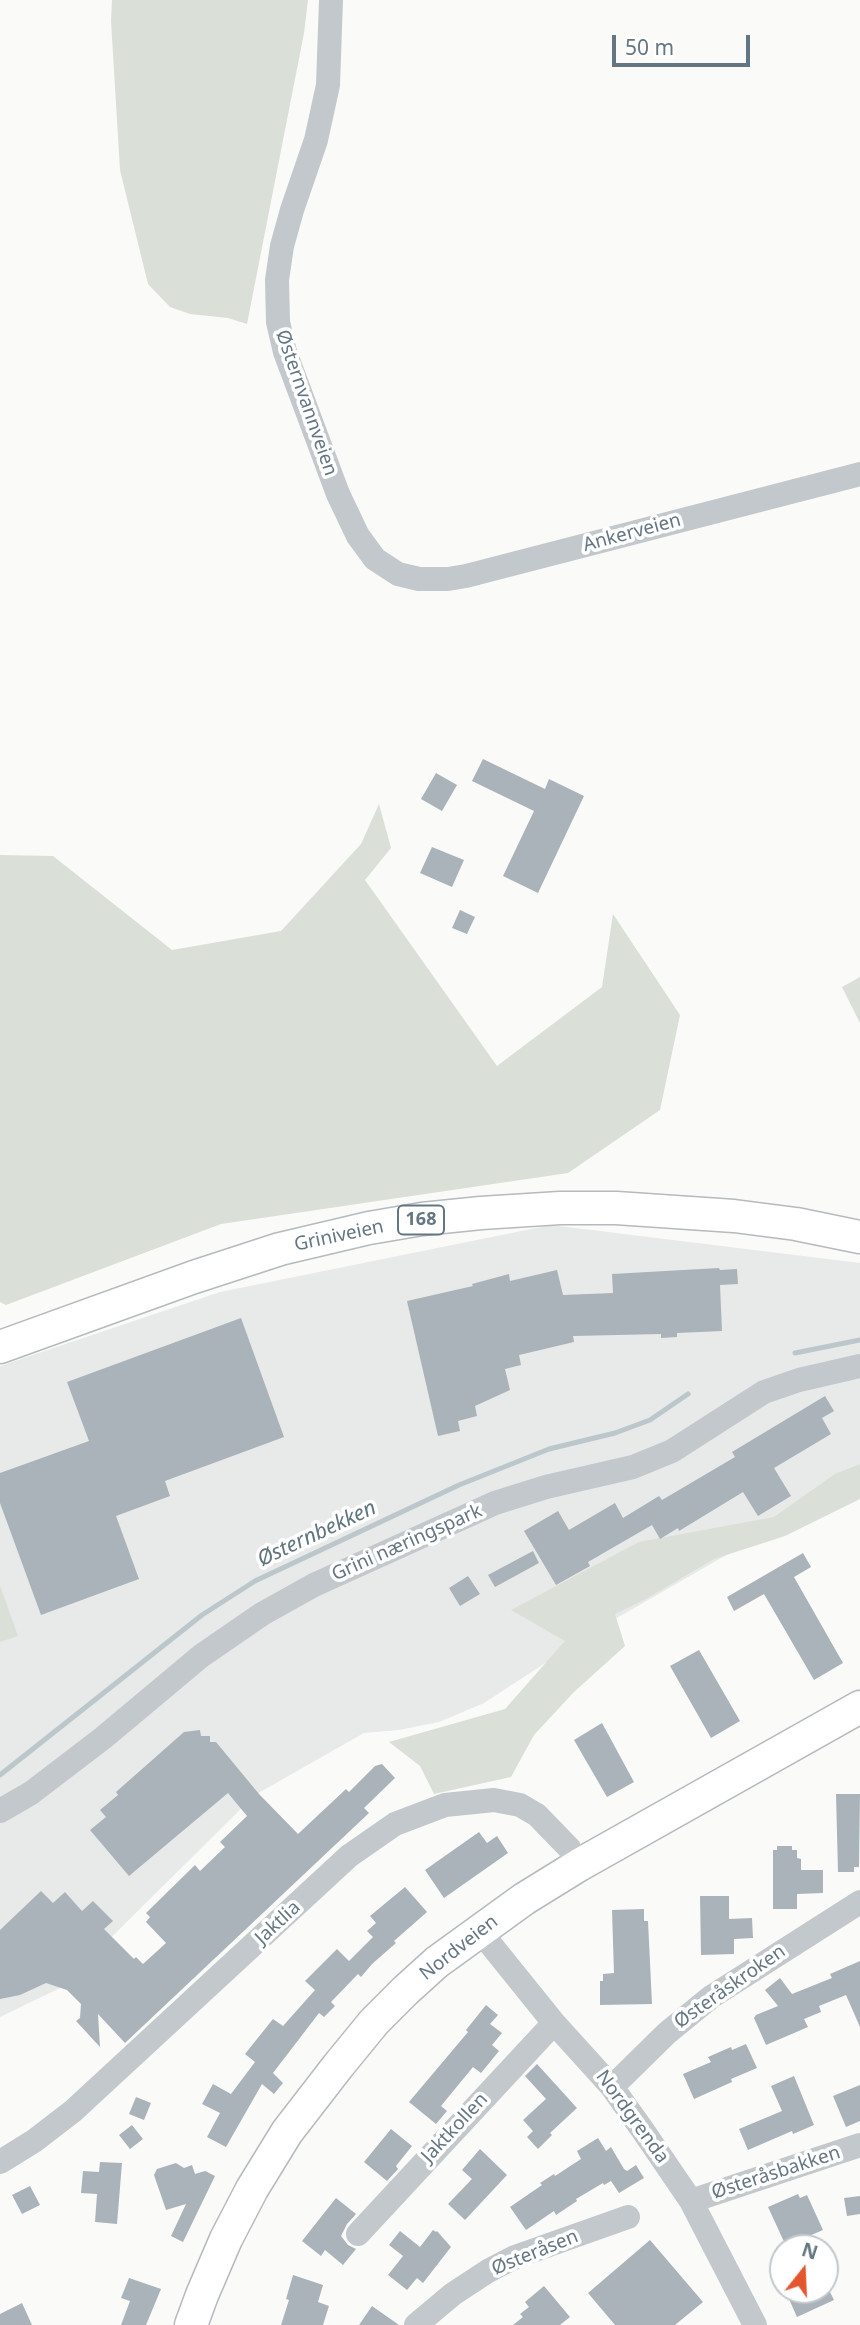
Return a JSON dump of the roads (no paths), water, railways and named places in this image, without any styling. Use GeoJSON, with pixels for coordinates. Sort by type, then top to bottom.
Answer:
{"type":"FeatureCollection","features":[{"type":"Feature","properties":{"kind":"main road","name":"Griniveien"},"geometry":{"type":"LineString","coordinates":[[0,1348],[194,1277],[280,1249],[369,1228],[422,1219],[559,1208],[630,1209],[734,1216],[796,1224],[860,1237]]}},
{"type":"Feature","properties":{"kind":"main road","name":"Nordveien"},"geometry":{"type":"LineString","coordinates":[[191,2325],[231,2229],[252,2189],[302,2112],[374,2022],[437,1962],[479,1930],[579,1864],[860,1707]]}},
{"type":"Feature","properties":{"kind":"street","name":"Østernvannveien"},"geometry":{"type":"LineString","coordinates":[[331,0],[328,85],[317,140],[282,246],[277,280],[278,322],[289,364],[351,523],[375,559],[384,567],[404,576]]}},
{"type":"Feature","properties":{"kind":"street","name":"Ankerveien"},"geometry":{"type":"LineString","coordinates":[[404,576],[430,580],[466,576],[860,474]]}},
{"type":"Feature","properties":{"kind":"street","name":"Grini næringspark"},"geometry":{"type":"LineString","coordinates":[[0,1811],[42,1786],[201,1656],[262,1614],[314,1585],[495,1503],[546,1487],[633,1467],[672,1451],[764,1392],[799,1380],[860,1366]]}},
{"type":"Feature","properties":{"kind":"street","name":"Jaktlia"},"geometry":{"type":"LineString","coordinates":[[0,2162],[74,2111],[349,1856],[395,1824],[446,1805],[494,1800],[520,1805],[537,1815],[569,1848],[579,1864]]}},
{"type":"Feature","properties":{"kind":"street","name":"Østeråskroken"},"geometry":{"type":"LineString","coordinates":[[612,2087],[667,2032],[711,1997],[860,1902]]}},
{"type":"Feature","properties":{"kind":"street","name":"Nordgrenda"},"geometry":{"type":"LineString","coordinates":[[479,1930],[554,2023],[612,2087],[691,2201],[755,2325]]}},
{"type":"Feature","properties":{"kind":"street","name":"Jaktkollen"},"geometry":{"type":"LineString","coordinates":[[358,2234],[554,2023]]}},
{"type":"Feature","properties":{"kind":"street","name":"Østeråsbakken"},"geometry":{"type":"LineString","coordinates":[[691,2201],[860,2145]]}},
{"type":"Feature","properties":{"kind":"street","name":"Østeråsen"},"geometry":{"type":"LineString","coordinates":[[416,2325],[453,2294],[515,2257],[628,2217]]}},
{"type":"Feature","properties":{"kind":"waterway","name":"Østernbekken"},"geometry":{"type":"LineString","coordinates":[[795,1353],[860,1340]]}},
{"type":"Feature","properties":{"kind":"waterway","name":"Østernbekken"},"geometry":{"type":"LineString","coordinates":[[0,1775],[202,1615],[255,1581],[459,1485],[549,1449],[615,1433],[650,1420],[688,1394]]}}]}
